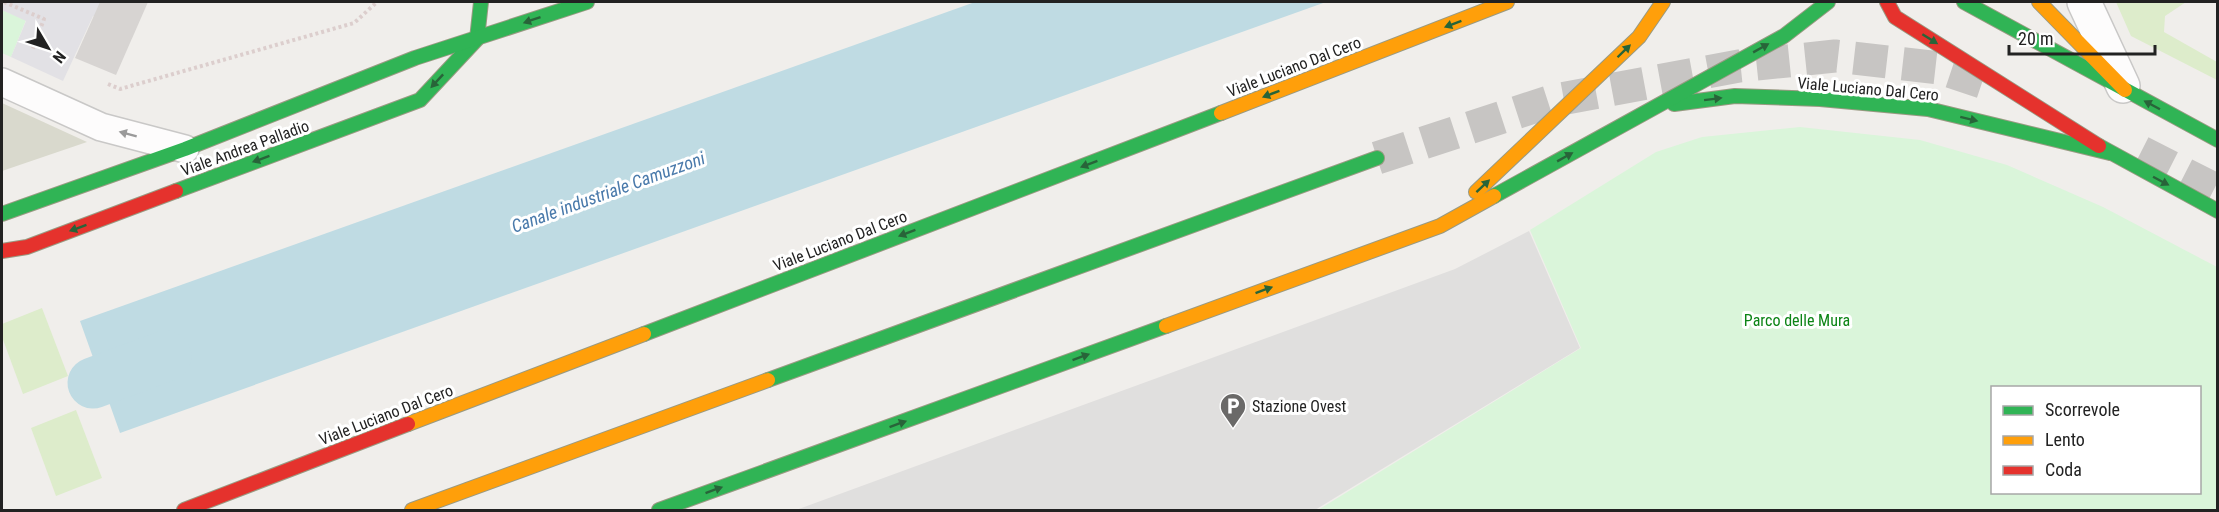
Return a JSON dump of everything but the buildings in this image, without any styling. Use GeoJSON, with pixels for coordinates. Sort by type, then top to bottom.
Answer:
{"type":"FeatureCollection","features":[{"type":"Feature","properties":{"kind":"main road"},"geometry":{"type":"LineString","coordinates":[[481,2],[477,39],[586,2]]}},
{"type":"Feature","properties":{"kind":"main road","name":"Viale Luciano Dal Cero"},"geometry":{"type":"LineString","coordinates":[[184,510],[1467,19],[1506,2]]}},
{"type":"Feature","properties":{"kind":"main road","name":"Viale Luciano Dal Cero"},"geometry":{"type":"LineString","coordinates":[[1440,226],[1639,37],[1663,2]]}},
{"type":"Feature","properties":{"kind":"main road","name":"Viale Luciano Dal Cero"},"geometry":{"type":"LineString","coordinates":[[659,510],[1440,226],[1784,36],[1828,2]]}},
{"type":"Feature","properties":{"kind":"main road","name":"Viale Luciano Dal Cero"},"geometry":{"type":"LineString","coordinates":[[1887,2],[1895,17],[2110,153],[2217,211]]}},
{"type":"Feature","properties":{"kind":"main road"},"geometry":{"type":"LineString","coordinates":[[1964,2],[2217,140]]}},
{"type":"Feature","properties":{"kind":"main road"},"geometry":{"type":"LineString","coordinates":[[2039,2],[2125,90]]}},
{"type":"Feature","properties":{"kind":"main road","name":"Viale Andrea Palladio"},"geometry":{"type":"LineString","coordinates":[[2,214],[185,149],[415,58],[477,39]]}},
{"type":"Feature","properties":{"kind":"main road","name":"Viale Andrea Palladio"},"geometry":{"type":"LineString","coordinates":[[2,251],[27,247],[420,100],[477,39]]}},
{"type":"Feature","properties":{"kind":"main road","name":"Viale Luciano Dal Cero"},"geometry":{"type":"LineString","coordinates":[[1655,107],[1735,96],[1820,99],[1928,109],[2110,153]]}},
{"type":"Feature","properties":{"kind":"main road"},"geometry":{"type":"LineString","coordinates":[[412,510],[1377,158]]}},
{"type":"Feature","properties":{"kind":"street"},"geometry":{"type":"LineString","coordinates":[[2084,2],[2125,90]]}},
{"type":"Feature","properties":{"kind":"lane"},"geometry":{"type":"LineString","coordinates":[[2,82],[101,127],[185,149]]}},
{"type":"Feature","properties":{"kind":"path"},"geometry":{"type":"LineString","coordinates":[[4,2],[44,19],[31,51],[41,55]]}},
{"type":"Feature","properties":{"kind":"path"},"geometry":{"type":"LineString","coordinates":[[100,80],[120,88],[354,23],[377,2]]}},
{"type":"Feature","properties":{"kind":"shaded area"},"geometry":{"type":"Polygon","coordinates":[[[2,2],[115,2],[106,22],[93,16],[63,81],[11,57],[26,21],[2,10],[2,2]]]}},
{"type":"Feature","properties":{"kind":"shaded area"},"geometry":{"type":"Polygon","coordinates":[[[2,103],[87,142],[2,171],[2,103]]]}},
{"type":"Feature","properties":{"kind":"shaded area","name":"Stazione Ovest"},"geometry":{"type":"Polygon","coordinates":[[[1529,231],[1580,348],[1315,510],[796,510],[1455,269],[1529,231]]]}},
{"type":"Feature","properties":{"kind":"green space"},"geometry":{"type":"Polygon","coordinates":[[[2116,2],[2186,2],[2165,16],[2164,32],[2217,62],[2217,80],[2131,36],[2116,2]]]}},
{"type":"Feature","properties":{"kind":"green space"},"geometry":{"type":"Polygon","coordinates":[[[2,10],[26,20],[11,57],[2,53],[2,10]]]}},
{"type":"Feature","properties":{"kind":"green space","name":"Parco delle Mura"},"geometry":{"type":"Polygon","coordinates":[[[1800,127],[1920,140],[2007,165],[2103,207],[2217,267],[2217,510],[1318,510],[1581,348],[1530,230],[1656,152],[1702,137],[1800,127]]]}},
{"type":"Feature","properties":{"kind":"green space"},"geometry":{"type":"Polygon","coordinates":[[[42,308],[68,376],[23,394],[2,337],[2,324],[42,308]]]}},
{"type":"Feature","properties":{"kind":"green space"},"geometry":{"type":"Polygon","coordinates":[[[76,410],[102,478],[56,496],[31,428],[76,410]]]}},
{"type":"Feature","properties":{"kind":"water"},"geometry":{"type":"Polygon","coordinates":[[[975,2],[1326,2],[120,433],[80,321],[975,2]]]}},
{"type":"Feature","properties":{"kind":"waterway","name":"Canale industriale Camuzzoni"},"geometry":{"type":"LineString","coordinates":[[93,383],[166,356]]}},
{"type":"Feature","properties":{"kind":"tunnel"},"geometry":{"type":"LineString","coordinates":[[1377,158],[1555,100],[1739,66],[1835,56],[1940,68],[1991,85]]}},
{"type":"Feature","properties":{"kind":"tunnel"},"geometry":{"type":"LineString","coordinates":[[2141,152],[2218,191]]}},
{"type":"Feature","properties":{"kind":"traffic: fast"},"geometry":{"type":"LineString","coordinates":[[176,191],[420,100],[477,39],[481,2]]}},
{"type":"Feature","properties":{"kind":"traffic: fast"},"geometry":{"type":"LineString","coordinates":[[2,214],[185,149],[415,58],[587,2]]}},
{"type":"Feature","properties":{"kind":"traffic: fast"},"geometry":{"type":"LineString","coordinates":[[1494,196],[1784,36],[1828,2]]}},
{"type":"Feature","properties":{"kind":"traffic: fast"},"geometry":{"type":"LineString","coordinates":[[1964,2],[2218,140]]}},
{"type":"Feature","properties":{"kind":"traffic: fast"},"geometry":{"type":"LineString","coordinates":[[1674,104],[1735,96],[1820,99],[1928,109],[2110,153]]}},
{"type":"Feature","properties":{"kind":"traffic: fast"},"geometry":{"type":"LineString","coordinates":[[644,334],[1221,113]]}},
{"type":"Feature","properties":{"kind":"traffic: fast"},"geometry":{"type":"LineString","coordinates":[[2099,146],[2218,211]]}},
{"type":"Feature","properties":{"kind":"traffic: fast"},"geometry":{"type":"LineString","coordinates":[[768,380],[1377,158]]}},
{"type":"Feature","properties":{"kind":"traffic: fast"},"geometry":{"type":"LineString","coordinates":[[659,510],[1166,326]]}},
{"type":"Feature","properties":{"kind":"traffic: slow"},"geometry":{"type":"LineString","coordinates":[[1221,113],[1507,2]]}},
{"type":"Feature","properties":{"kind":"traffic: slow"},"geometry":{"type":"LineString","coordinates":[[1476,192],[1639,37],[1663,2]]}},
{"type":"Feature","properties":{"kind":"traffic: slow"},"geometry":{"type":"LineString","coordinates":[[2039,2],[2125,90]]}},
{"type":"Feature","properties":{"kind":"traffic: slow"},"geometry":{"type":"LineString","coordinates":[[1166,326],[1440,226],[1494,196]]}},
{"type":"Feature","properties":{"kind":"traffic: slow"},"geometry":{"type":"LineString","coordinates":[[408,424],[644,334]]}},
{"type":"Feature","properties":{"kind":"traffic: slow"},"geometry":{"type":"LineString","coordinates":[[412,510],[768,380]]}},
{"type":"Feature","properties":{"kind":"traffic: jam"},"geometry":{"type":"LineString","coordinates":[[1887,2],[1895,17],[2099,146]]}},
{"type":"Feature","properties":{"kind":"traffic: jam"},"geometry":{"type":"LineString","coordinates":[[2,251],[27,247],[176,191]]}},
{"type":"Feature","properties":{"kind":"traffic: jam"},"geometry":{"type":"LineString","coordinates":[[184,510],[408,424]]}},
{"type":"Feature","properties":{"kind":"place","name":"Stazione Ovest"},"geometry":{"type":"Point","coordinates":[1233,429]}}]}
